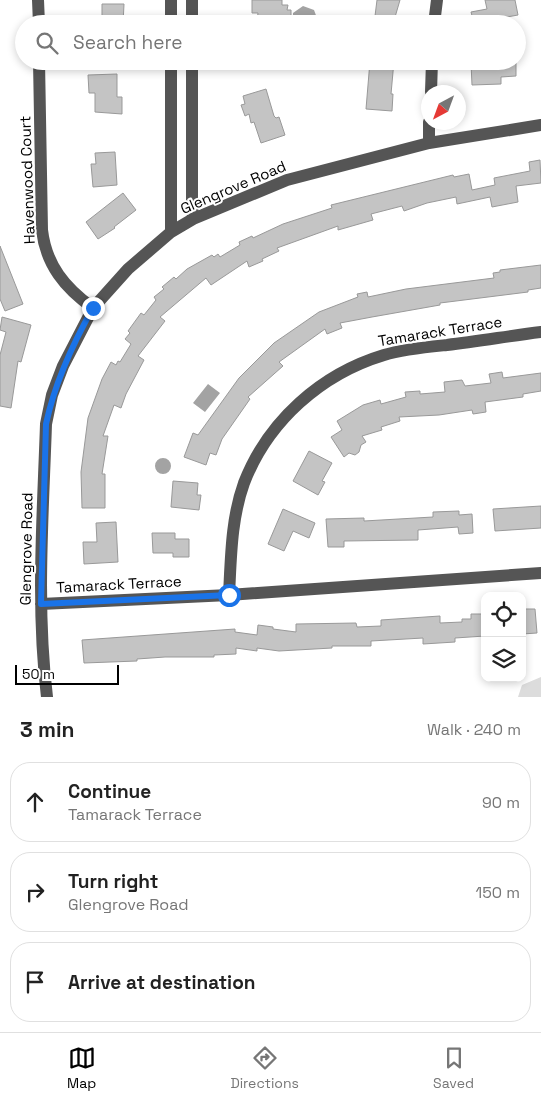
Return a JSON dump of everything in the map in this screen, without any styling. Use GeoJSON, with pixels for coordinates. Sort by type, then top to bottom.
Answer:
{"type":"FeatureCollection","features":[{"type":"Feature","properties":{"kind":"street"},"geometry":{"type":"LineString","coordinates":[[38,0],[38,15]]}},
{"type":"Feature","properties":{"kind":"street"},"geometry":{"type":"LineString","coordinates":[[171,0],[171,15]]}},
{"type":"Feature","properties":{"kind":"street"},"geometry":{"type":"LineString","coordinates":[[192,0],[192,15]]}},
{"type":"Feature","properties":{"kind":"street"},"geometry":{"type":"LineString","coordinates":[[435,15],[437,0]]}},
{"type":"Feature","properties":{"kind":"street","name":"Havenwood Court"},"geometry":{"type":"LineString","coordinates":[[39,70],[42,230],[44,247],[52,265],[62,280],[74,293],[93,308]]}},
{"type":"Feature","properties":{"kind":"street"},"geometry":{"type":"LineString","coordinates":[[171,70],[171,232]]}},
{"type":"Feature","properties":{"kind":"street"},"geometry":{"type":"LineString","coordinates":[[192,70],[193,219]]}},
{"type":"Feature","properties":{"kind":"street"},"geometry":{"type":"LineString","coordinates":[[431,85],[432,70]]}},
{"type":"Feature","properties":{"kind":"street","name":"Glengrove Road"},"geometry":{"type":"LineString","coordinates":[[47,697],[43,662],[41,604],[46,424],[52,395],[63,366],[93,308],[128,269],[171,232],[193,219],[287,180],[429,143],[541,125]]}},
{"type":"Feature","properties":{"kind":"street"},"geometry":{"type":"LineString","coordinates":[[429,143],[430,130]]}},
{"type":"Feature","properties":{"kind":"street","name":"Tamarack Terrace"},"geometry":{"type":"LineString","coordinates":[[229,595],[231,539],[244,484],[254,461],[267,439],[303,399],[325,382],[353,366],[386,354],[541,332]]}},
{"type":"Feature","properties":{"kind":"street","name":"Tamarack Terrace"},"geometry":{"type":"LineString","coordinates":[[41,604],[229,595],[541,572]]}},
{"type":"Feature","properties":{"kind":"shaded area"},"geometry":{"type":"Polygon","coordinates":[[[303,6],[314,10],[316,15],[293,15],[303,6]]]}},
{"type":"Feature","properties":{"kind":"shaded area"},"geometry":{"type":"Polygon","coordinates":[[[208,384],[220,393],[205,412],[193,403],[208,384]]]}},
{"type":"Feature","properties":{"kind":"shaded area"},"geometry":{"type":"Polygon","coordinates":[[[163,458],[169,460],[171,466],[169,472],[163,474],[157,472],[155,466],[157,460],[163,458]]]}},
{"type":"Feature","properties":{"kind":"shaded area"},"geometry":{"type":"Polygon","coordinates":[[[541,677],[541,697],[518,697],[522,685],[541,677]]]}},
{"type":"Feature","properties":{"kind":"building"},"geometry":{"type":"Polygon","coordinates":[[[252,0],[282,0],[282,5],[288,5],[287,10],[291,10],[291,15],[258,15],[258,13],[252,13],[252,0]]]}},
{"type":"Feature","properties":{"kind":"building"},"geometry":{"type":"Polygon","coordinates":[[[377,0],[400,0],[396,15],[375,15],[377,0]]]}},
{"type":"Feature","properties":{"kind":"building"},"geometry":{"type":"Polygon","coordinates":[[[485,0],[515,0],[518,15],[472,15],[471,12],[487,9],[485,0]]]}},
{"type":"Feature","properties":{"kind":"building"},"geometry":{"type":"Polygon","coordinates":[[[102,4],[124,4],[123,15],[102,15],[102,4]]]}},
{"type":"Feature","properties":{"kind":"building"},"geometry":{"type":"Polygon","coordinates":[[[369,70],[393,70],[392,111],[366,109],[369,70]]]}},
{"type":"Feature","properties":{"kind":"building"},"geometry":{"type":"Polygon","coordinates":[[[471,70],[516,70],[516,76],[501,77],[501,84],[472,85],[471,70]]]}},
{"type":"Feature","properties":{"kind":"building"},"geometry":{"type":"Polygon","coordinates":[[[117,74],[117,97],[122,97],[122,114],[95,112],[95,93],[89,93],[88,75],[117,74]]]}},
{"type":"Feature","properties":{"kind":"building"},"geometry":{"type":"Polygon","coordinates":[[[266,89],[274,116],[276,118],[279,117],[285,135],[261,143],[254,122],[251,123],[249,114],[245,116],[241,105],[245,104],[243,96],[266,89]]]}},
{"type":"Feature","properties":{"kind":"building"},"geometry":{"type":"Polygon","coordinates":[[[115,152],[117,185],[93,187],[91,164],[96,164],[95,153],[115,152]]]}},
{"type":"Feature","properties":{"kind":"building"},"geometry":{"type":"Polygon","coordinates":[[[540,160],[541,183],[516,186],[518,202],[492,207],[490,197],[457,204],[456,197],[427,203],[404,211],[402,206],[371,214],[373,220],[338,230],[338,226],[277,248],[279,251],[262,259],[263,261],[249,267],[247,261],[211,285],[206,278],[160,317],[165,321],[138,356],[144,360],[126,394],[121,408],[114,405],[103,436],[108,436],[102,474],[105,474],[105,508],[82,508],[81,472],[88,418],[102,379],[111,362],[116,365],[118,361],[120,362],[131,344],[125,339],[130,333],[128,331],[141,313],[144,315],[156,300],[154,297],[164,289],[162,287],[174,277],[176,279],[187,269],[212,255],[214,257],[218,254],[220,257],[240,245],[239,242],[252,236],[253,238],[283,224],[332,208],[331,205],[453,175],[454,177],[469,174],[472,190],[495,185],[494,178],[530,171],[529,162],[540,160]]]}},
{"type":"Feature","properties":{"kind":"building"},"geometry":{"type":"Polygon","coordinates":[[[123,193],[136,210],[115,228],[98,239],[86,222],[123,193]]]}},
{"type":"Feature","properties":{"kind":"building"},"geometry":{"type":"Polygon","coordinates":[[[0,246],[23,304],[5,311],[0,299],[0,246]]]}},
{"type":"Feature","properties":{"kind":"building"},"geometry":{"type":"Polygon","coordinates":[[[541,265],[541,288],[528,290],[528,292],[440,303],[440,305],[340,323],[342,328],[327,334],[325,329],[279,362],[283,366],[248,397],[250,399],[222,439],[216,455],[210,453],[206,465],[184,457],[193,433],[198,435],[239,378],[274,343],[319,312],[358,297],[357,294],[367,292],[368,297],[406,289],[494,278],[493,273],[500,272],[500,270],[541,265]]]}},
{"type":"Feature","properties":{"kind":"building"},"geometry":{"type":"Polygon","coordinates":[[[2,317],[31,325],[21,362],[18,361],[11,408],[0,406],[0,355],[6,332],[0,330],[2,317]]]}},
{"type":"Feature","properties":{"kind":"building"},"geometry":{"type":"Polygon","coordinates":[[[502,372],[503,378],[541,373],[541,391],[523,394],[523,397],[485,402],[486,412],[473,414],[472,410],[439,415],[399,417],[400,421],[381,427],[382,430],[362,436],[366,442],[361,445],[359,452],[355,455],[349,453],[344,457],[331,437],[342,430],[337,421],[363,405],[380,400],[381,404],[406,397],[405,392],[420,391],[420,394],[445,392],[444,382],[462,380],[465,386],[491,383],[489,374],[502,372]]]}},
{"type":"Feature","properties":{"kind":"building"},"geometry":{"type":"Polygon","coordinates":[[[309,451],[332,463],[322,481],[325,482],[318,495],[293,481],[309,451]]]}},
{"type":"Feature","properties":{"kind":"building"},"geometry":{"type":"Polygon","coordinates":[[[173,481],[198,483],[197,495],[201,495],[199,510],[171,507],[173,481]]]}},
{"type":"Feature","properties":{"kind":"building"},"geometry":{"type":"Polygon","coordinates":[[[541,506],[541,528],[495,531],[493,509],[541,506]]]}},
{"type":"Feature","properties":{"kind":"building"},"geometry":{"type":"Polygon","coordinates":[[[283,509],[315,523],[309,538],[293,531],[284,551],[268,544],[283,509]]]}},
{"type":"Feature","properties":{"kind":"building"},"geometry":{"type":"Polygon","coordinates":[[[459,511],[459,515],[472,514],[473,533],[459,534],[458,527],[418,530],[418,540],[344,541],[344,547],[328,547],[326,519],[364,518],[364,521],[433,517],[433,512],[459,511]]]}},
{"type":"Feature","properties":{"kind":"building"},"geometry":{"type":"Polygon","coordinates":[[[116,522],[118,562],[84,564],[83,542],[97,542],[96,523],[116,522]]]}},
{"type":"Feature","properties":{"kind":"building"},"geometry":{"type":"Polygon","coordinates":[[[152,533],[175,533],[175,539],[189,539],[189,557],[173,557],[173,553],[153,553],[152,533]]]}},
{"type":"Feature","properties":{"kind":"building"},"geometry":{"type":"Polygon","coordinates":[[[526,609],[535,609],[537,633],[526,634],[526,609]]]}},
{"type":"Feature","properties":{"kind":"building"},"geometry":{"type":"Polygon","coordinates":[[[471,614],[481,614],[481,636],[455,638],[455,642],[423,644],[423,638],[371,641],[371,646],[332,646],[332,648],[279,651],[257,648],[257,651],[236,648],[236,654],[214,655],[214,657],[165,657],[137,659],[137,661],[84,663],[82,640],[235,629],[235,632],[257,635],[258,625],[296,632],[296,624],[356,623],[357,627],[381,626],[381,620],[440,616],[440,623],[462,622],[462,619],[471,619],[471,614]]]}},
{"type":"Feature","properties":{"kind":"route"},"geometry":{"type":"LineString","coordinates":[[93,308],[63,366],[52,395],[46,424],[41,604],[229,595]]}}]}
